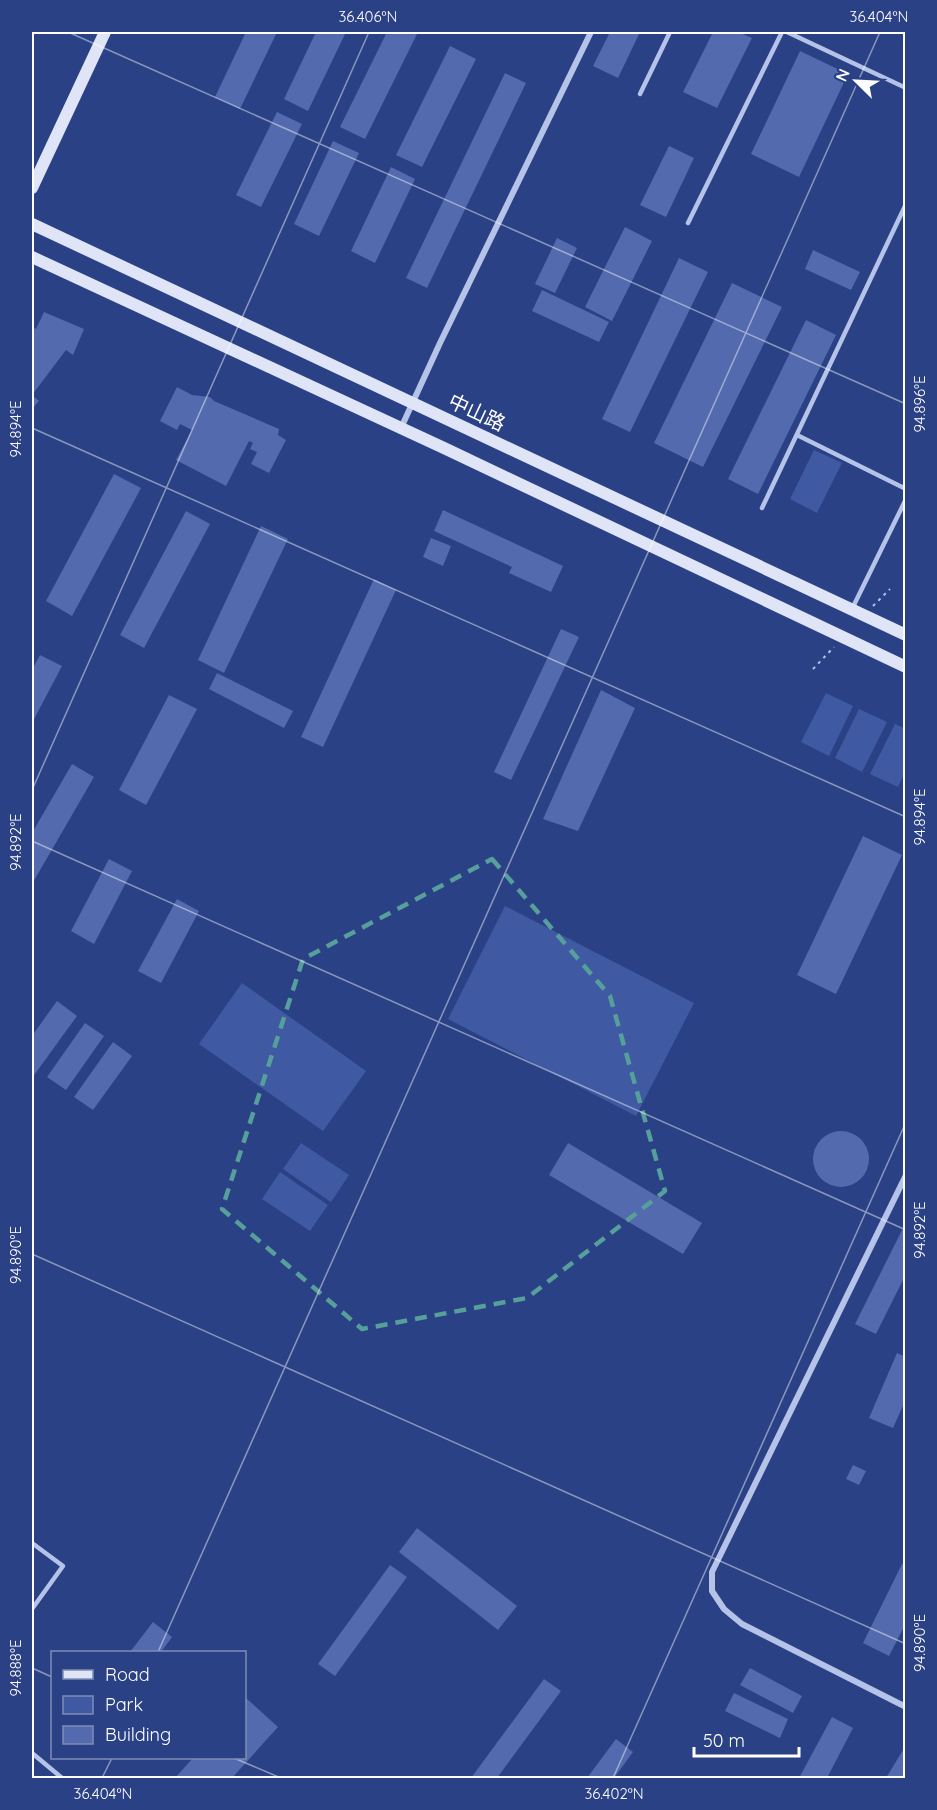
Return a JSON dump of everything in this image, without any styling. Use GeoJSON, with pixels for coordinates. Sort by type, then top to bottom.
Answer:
{"type":"FeatureCollection","features":[{"type":"Feature","properties":{"kind":"main road"},"geometry":{"type":"LineString","coordinates":[[32,188],[105,32]]}},
{"type":"Feature","properties":{"kind":"main road","name":"中山路"},"geometry":{"type":"LineString","coordinates":[[32,224],[906,634]]}},
{"type":"Feature","properties":{"kind":"main road"},"geometry":{"type":"LineString","coordinates":[[32,258],[401,428],[906,667]]}},
{"type":"Feature","properties":{"kind":"street"},"geometry":{"type":"LineString","coordinates":[[401,428],[591,32]]}},
{"type":"Feature","properties":{"kind":"street"},"geometry":{"type":"LineString","coordinates":[[906,1175],[712,1572],[712,1591],[724,1609],[742,1624],[906,1707]]}},
{"type":"Feature","properties":{"kind":"lane"},"geometry":{"type":"LineString","coordinates":[[640,94],[670,32]]}},
{"type":"Feature","properties":{"kind":"lane"},"geometry":{"type":"LineString","coordinates":[[687,224],[782,32]]}},
{"type":"Feature","properties":{"kind":"lane"},"geometry":{"type":"LineString","coordinates":[[787,32],[906,88]]}},
{"type":"Feature","properties":{"kind":"lane"},"geometry":{"type":"LineString","coordinates":[[762,508],[906,204]]}},
{"type":"Feature","properties":{"kind":"lane"},"geometry":{"type":"LineString","coordinates":[[797,435],[906,489]]}},
{"type":"Feature","properties":{"kind":"lane"},"geometry":{"type":"LineString","coordinates":[[852,609],[906,499]]}},
{"type":"Feature","properties":{"kind":"lane"},"geometry":{"type":"LineString","coordinates":[[32,1543],[63,1566],[32,1609]]}},
{"type":"Feature","properties":{"kind":"lane"},"geometry":{"type":"LineString","coordinates":[[32,1754],[62,1779]]}},
{"type":"Feature","properties":{"kind":"highlighted area"},"geometry":{"type":"Polygon","coordinates":[[[492,859],[610,996],[665,1191],[527,1298],[362,1329],[222,1209],[303,959],[492,859]]]}},
{"type":"Feature","properties":{"kind":"green space"},"geometry":{"type":"Polygon","coordinates":[[[814,450],[842,463],[817,513],[790,499],[814,450]]]}},
{"type":"Feature","properties":{"kind":"green space"},"geometry":{"type":"Polygon","coordinates":[[[826,693],[853,706],[829,756],[801,742],[826,693]]]}},
{"type":"Feature","properties":{"kind":"green space"},"geometry":{"type":"Polygon","coordinates":[[[859,709],[887,722],[862,772],[835,758],[859,709]]]}},
{"type":"Feature","properties":{"kind":"green space"},"geometry":{"type":"Polygon","coordinates":[[[895,724],[906,729],[905,772],[898,787],[870,774],[895,724]]]}},
{"type":"Feature","properties":{"kind":"green space"},"geometry":{"type":"Polygon","coordinates":[[[505,906],[694,1003],[636,1116],[448,1019],[505,906]]]}},
{"type":"Feature","properties":{"kind":"green space"},"geometry":{"type":"Polygon","coordinates":[[[242,983],[366,1071],[323,1131],[199,1044],[242,983]]]}},
{"type":"Feature","properties":{"kind":"green space"},"geometry":{"type":"Polygon","coordinates":[[[301,1143],[349,1175],[331,1202],[283,1169],[301,1143]]]}},
{"type":"Feature","properties":{"kind":"green space"},"geometry":{"type":"Polygon","coordinates":[[[280,1172],[328,1205],[310,1231],[262,1199],[280,1172]]]}},
{"type":"Feature","properties":{"kind":"building"},"geometry":{"type":"Polygon","coordinates":[[[246,32],[277,32],[240,109],[215,97],[246,32]]]}},
{"type":"Feature","properties":{"kind":"building"},"geometry":{"type":"Polygon","coordinates":[[[316,32],[346,32],[308,111],[284,99],[316,32]]]}},
{"type":"Feature","properties":{"kind":"building"},"geometry":{"type":"Polygon","coordinates":[[[387,32],[418,32],[365,139],[340,127],[387,32]]]}},
{"type":"Feature","properties":{"kind":"building"},"geometry":{"type":"Polygon","coordinates":[[[610,32],[640,32],[618,78],[593,66],[610,32]]]}},
{"type":"Feature","properties":{"kind":"building"},"geometry":{"type":"Polygon","coordinates":[[[713,32],[738,32],[752,38],[717,108],[683,92],[713,32]]]}},
{"type":"Feature","properties":{"kind":"building"},"geometry":{"type":"Polygon","coordinates":[[[450,46],[476,59],[422,167],[396,155],[450,46]]]}},
{"type":"Feature","properties":{"kind":"building"},"geometry":{"type":"Polygon","coordinates":[[[800,51],[848,74],[799,177],[751,154],[800,51]]]}},
{"type":"Feature","properties":{"kind":"building"},"geometry":{"type":"Polygon","coordinates":[[[505,73],[526,83],[427,288],[406,278],[505,73]]]}},
{"type":"Feature","properties":{"kind":"building"},"geometry":{"type":"Polygon","coordinates":[[[277,112],[302,124],[261,207],[236,195],[277,112]]]}},
{"type":"Feature","properties":{"kind":"building"},"geometry":{"type":"Polygon","coordinates":[[[333,141],[359,153],[319,236],[294,224],[333,141]]]}},
{"type":"Feature","properties":{"kind":"building"},"geometry":{"type":"Polygon","coordinates":[[[669,146],[694,158],[666,217],[640,205],[669,146]]]}},
{"type":"Feature","properties":{"kind":"building"},"geometry":{"type":"Polygon","coordinates":[[[391,167],[415,179],[375,263],[351,251],[391,167]]]}},
{"type":"Feature","properties":{"kind":"building"},"geometry":{"type":"Polygon","coordinates":[[[625,227],[652,241],[612,321],[585,307],[625,227]]]}},
{"type":"Feature","properties":{"kind":"building"},"geometry":{"type":"Polygon","coordinates":[[[557,238],[577,248],[555,293],[535,284],[557,238]]]}},
{"type":"Feature","properties":{"kind":"building"},"geometry":{"type":"Polygon","coordinates":[[[813,250],[860,272],[851,290],[805,269],[813,250]]]}},
{"type":"Feature","properties":{"kind":"building"},"geometry":{"type":"Polygon","coordinates":[[[679,258],[708,272],[630,432],[602,419],[679,258]]]}},
{"type":"Feature","properties":{"kind":"building"},"geometry":{"type":"Polygon","coordinates":[[[732,283],[782,307],[703,467],[654,443],[732,283]]]}},
{"type":"Feature","properties":{"kind":"building"},"geometry":{"type":"Polygon","coordinates":[[[542,290],[609,322],[599,342],[532,311],[542,290]]]}},
{"type":"Feature","properties":{"kind":"building"},"geometry":{"type":"Polygon","coordinates":[[[44,312],[84,329],[73,355],[66,350],[32,395],[32,327],[36,329],[44,312]]]}},
{"type":"Feature","properties":{"kind":"building"},"geometry":{"type":"Polygon","coordinates":[[[806,320],[836,335],[758,494],[728,479],[806,320]]]}},
{"type":"Feature","properties":{"kind":"building"},"geometry":{"type":"Polygon","coordinates":[[[177,387],[192,395],[210,397],[214,401],[279,429],[278,435],[286,440],[269,473],[251,464],[257,452],[250,449],[253,443],[249,441],[226,486],[176,460],[192,430],[180,424],[177,430],[160,421],[177,387]]]}},
{"type":"Feature","properties":{"kind":"building"},"geometry":{"type":"Polygon","coordinates":[[[32,395],[39,401],[32,409],[32,395]]]}},
{"type":"Feature","properties":{"kind":"building"},"geometry":{"type":"Polygon","coordinates":[[[114,474],[141,488],[72,616],[46,601],[114,474]]]}},
{"type":"Feature","properties":{"kind":"building"},"geometry":{"type":"Polygon","coordinates":[[[443,510],[563,566],[551,592],[509,573],[512,567],[434,531],[443,510]]]}},
{"type":"Feature","properties":{"kind":"building"},"geometry":{"type":"Polygon","coordinates":[[[186,511],[210,524],[144,648],[120,635],[186,511]]]}},
{"type":"Feature","properties":{"kind":"building"},"geometry":{"type":"Polygon","coordinates":[[[261,526],[288,539],[224,673],[198,660],[261,526]]]}},
{"type":"Feature","properties":{"kind":"building"},"geometry":{"type":"Polygon","coordinates":[[[431,538],[451,546],[443,566],[423,557],[431,538]]]}},
{"type":"Feature","properties":{"kind":"building"},"geometry":{"type":"Polygon","coordinates":[[[374,579],[396,590],[323,747],[301,737],[374,579]]]}},
{"type":"Feature","properties":{"kind":"building"},"geometry":{"type":"Polygon","coordinates":[[[561,629],[579,637],[511,780],[494,772],[561,629]]]}},
{"type":"Feature","properties":{"kind":"building"},"geometry":{"type":"Polygon","coordinates":[[[40,655],[62,666],[32,723],[32,670],[40,655]]]}},
{"type":"Feature","properties":{"kind":"building"},"geometry":{"type":"Polygon","coordinates":[[[217,673],[293,711],[284,728],[209,689],[217,673]]]}},
{"type":"Feature","properties":{"kind":"building"},"geometry":{"type":"Polygon","coordinates":[[[601,690],[635,708],[578,831],[543,819],[601,690]]]}},
{"type":"Feature","properties":{"kind":"building"},"geometry":{"type":"Polygon","coordinates":[[[169,695],[197,709],[146,805],[119,790],[169,695]]]}},
{"type":"Feature","properties":{"kind":"building"},"geometry":{"type":"Polygon","coordinates":[[[72,764],[94,777],[32,884],[32,833],[72,764]]]}},
{"type":"Feature","properties":{"kind":"building"},"geometry":{"type":"Polygon","coordinates":[[[863,836],[902,855],[836,994],[797,975],[863,836]]]}},
{"type":"Feature","properties":{"kind":"building"},"geometry":{"type":"Polygon","coordinates":[[[109,859],[132,871],[94,944],[71,931],[109,859]]]}},
{"type":"Feature","properties":{"kind":"building"},"geometry":{"type":"Polygon","coordinates":[[[177,899],[199,911],[161,983],[138,971],[177,899]]]}},
{"type":"Feature","properties":{"kind":"building"},"geometry":{"type":"Polygon","coordinates":[[[57,1001],[77,1016],[32,1078],[32,1036],[57,1001]]]}},
{"type":"Feature","properties":{"kind":"building"},"geometry":{"type":"Polygon","coordinates":[[[85,1023],[104,1036],[66,1090],[47,1077],[85,1023]]]}},
{"type":"Feature","properties":{"kind":"building"},"geometry":{"type":"Polygon","coordinates":[[[113,1042],[132,1056],[93,1110],[74,1097],[113,1042]]]}},
{"type":"Feature","properties":{"kind":"building"},"geometry":{"type":"Polygon","coordinates":[[[835,1131],[847,1131],[857,1135],[865,1143],[869,1159],[865,1175],[857,1183],[847,1187],[835,1187],[825,1183],[817,1175],[813,1165],[813,1153],[817,1143],[825,1135],[835,1131]]]}},
{"type":"Feature","properties":{"kind":"building"},"geometry":{"type":"Polygon","coordinates":[[[568,1143],[702,1223],[683,1254],[549,1175],[568,1143]]]}},
{"type":"Feature","properties":{"kind":"building"},"geometry":{"type":"Polygon","coordinates":[[[906,1222],[906,1274],[876,1334],[855,1324],[906,1222]]]}},
{"type":"Feature","properties":{"kind":"building"},"geometry":{"type":"Polygon","coordinates":[[[897,1353],[906,1357],[906,1399],[893,1428],[869,1418],[897,1353]]]}},
{"type":"Feature","properties":{"kind":"building"},"geometry":{"type":"Polygon","coordinates":[[[853,1465],[866,1471],[859,1485],[846,1479],[853,1465]]]}},
{"type":"Feature","properties":{"kind":"building"},"geometry":{"type":"Polygon","coordinates":[[[417,1528],[517,1606],[498,1630],[399,1552],[417,1528]]]}},
{"type":"Feature","properties":{"kind":"building"},"geometry":{"type":"Polygon","coordinates":[[[902,1564],[906,1566],[906,1623],[889,1656],[863,1643],[902,1564]]]}},
{"type":"Feature","properties":{"kind":"building"},"geometry":{"type":"Polygon","coordinates":[[[390,1565],[407,1577],[335,1676],[318,1664],[390,1565]]]}},
{"type":"Feature","properties":{"kind":"building"},"geometry":{"type":"Polygon","coordinates":[[[153,1622],[172,1637],[162,1651],[131,1651],[153,1622]]]}},
{"type":"Feature","properties":{"kind":"building"},"geometry":{"type":"Polygon","coordinates":[[[750,1668],[802,1696],[793,1713],[740,1685],[750,1668]]]}},
{"type":"Feature","properties":{"kind":"building"},"geometry":{"type":"Polygon","coordinates":[[[544,1679],[561,1691],[497,1778],[471,1778],[544,1679]]]}},
{"type":"Feature","properties":{"kind":"building"},"geometry":{"type":"Polygon","coordinates":[[[734,1693],[788,1719],[780,1738],[725,1711],[734,1693]]]}},
{"type":"Feature","properties":{"kind":"building"},"geometry":{"type":"Polygon","coordinates":[[[246,1698],[278,1727],[232,1778],[175,1778],[192,1759],[246,1759],[246,1698]]]}},
{"type":"Feature","properties":{"kind":"building"},"geometry":{"type":"Polygon","coordinates":[[[832,1717],[853,1728],[827,1778],[799,1778],[832,1717]]]}},
{"type":"Feature","properties":{"kind":"building"},"geometry":{"type":"Polygon","coordinates":[[[616,1739],[633,1752],[614,1778],[587,1778],[616,1739]]]}},
{"type":"Feature","properties":{"kind":"building"},"geometry":{"type":"Polygon","coordinates":[[[903,1750],[906,1752],[906,1778],[886,1778],[903,1750]]]}}]}
